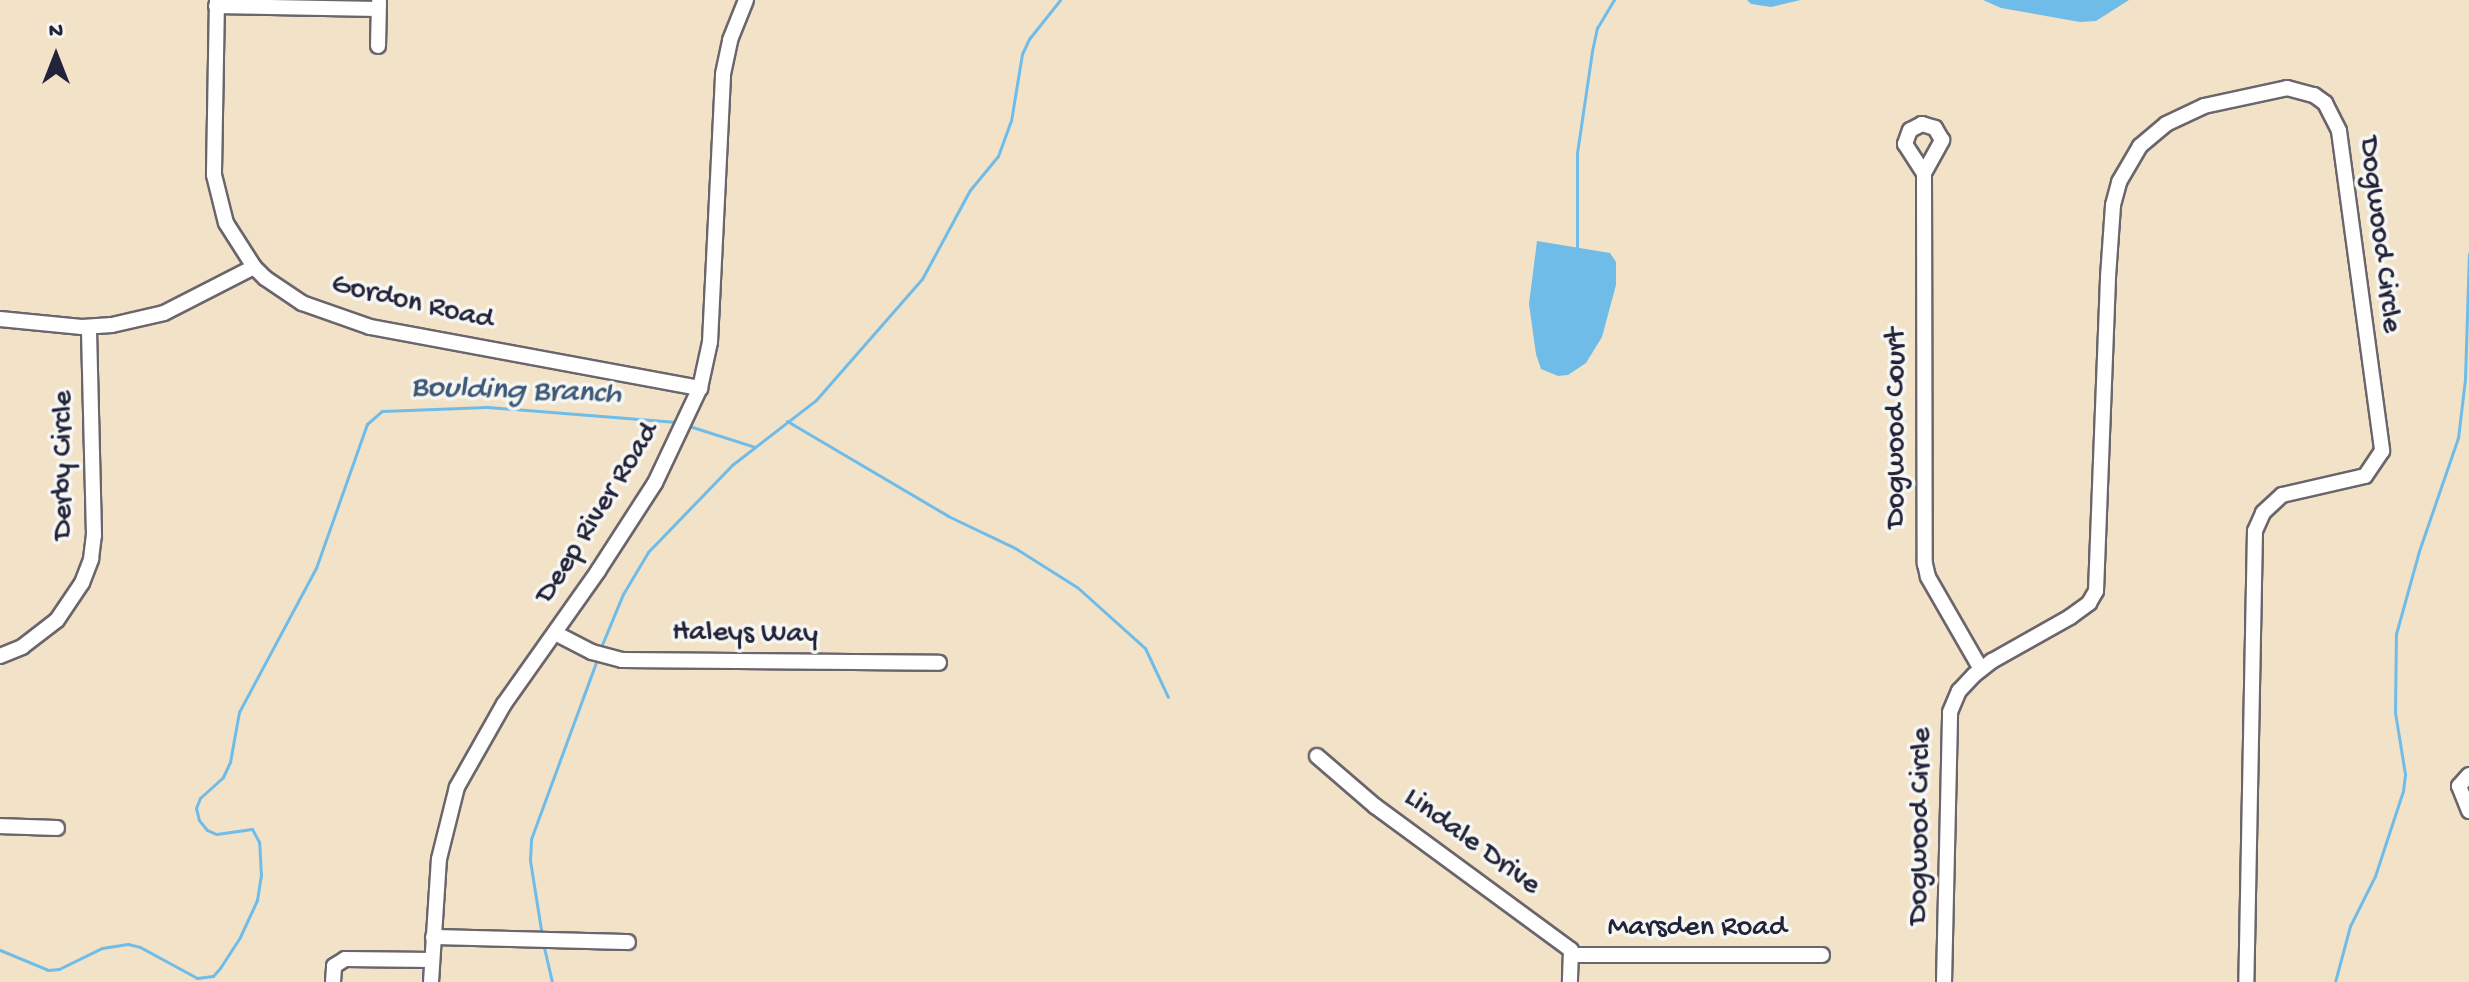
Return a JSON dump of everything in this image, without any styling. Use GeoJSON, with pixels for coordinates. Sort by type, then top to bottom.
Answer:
{"type":"FeatureCollection","features":[{"type":"Feature","properties":{"kind":"street","name":"Deep River Road"},"geometry":{"type":"LineString","coordinates":[[431,982],[440,850],[457,787],[485,734],[638,509],[682,432],[700,388],[710,342],[723,74],[730,40],[746,0]]}},
{"type":"Feature","properties":{"kind":"street","name":"Gordon Road"},"geometry":{"type":"LineString","coordinates":[[216,3],[214,175],[226,223],[254,267],[302,303],[370,327],[700,388]]}},
{"type":"Feature","properties":{"kind":"street"},"geometry":{"type":"LineString","coordinates":[[216,3],[378,5],[378,46]]}},
{"type":"Feature","properties":{"kind":"street","name":"Dogwood Circle"},"geometry":{"type":"LineString","coordinates":[[1944,982],[1950,712],[1959,691],[1981,669],[2070,617],[2089,603],[2096,591],[2113,205],[2130,160],[2166,124],[2204,106],[2287,88],[2314,95],[2330,110],[2339,131],[2382,451],[2365,476],[2282,495],[2263,513],[2255,531],[2246,982]]}},
{"type":"Feature","properties":{"kind":"street","name":"Dogwood Court"},"geometry":{"type":"LineString","coordinates":[[1924,173],[1925,564],[1928,577],[1981,669]]}},
{"type":"Feature","properties":{"kind":"street"},"geometry":{"type":"LineString","coordinates":[[0,319],[89,327],[164,313],[254,267]]}},
{"type":"Feature","properties":{"kind":"street","name":"Derby Circle"},"geometry":{"type":"LineString","coordinates":[[0,656],[32,641],[57,620],[82,583],[91,559],[94,535],[89,327]]}},
{"type":"Feature","properties":{"kind":"street","name":"Haleys Way"},"geometry":{"type":"LineString","coordinates":[[555,633],[592,652],[622,660],[939,663]]}},
{"type":"Feature","properties":{"kind":"street","name":"Lindale Drive"},"geometry":{"type":"LineString","coordinates":[[1317,756],[1375,806],[1571,950],[1571,955]]}},
{"type":"Feature","properties":{"kind":"street"},"geometry":{"type":"LineString","coordinates":[[2469,775],[2459,786],[2469,811]]}},
{"type":"Feature","properties":{"kind":"street"},"geometry":{"type":"LineString","coordinates":[[0,826],[57,828]]}},
{"type":"Feature","properties":{"kind":"street"},"geometry":{"type":"LineString","coordinates":[[433,937],[628,942]]}},
{"type":"Feature","properties":{"kind":"street"},"geometry":{"type":"LineString","coordinates":[[1570,982],[1571,955]]}},
{"type":"Feature","properties":{"kind":"street","name":"Marsden Road"},"geometry":{"type":"LineString","coordinates":[[1571,955],[1822,955]]}},
{"type":"Feature","properties":{"kind":"street"},"geometry":{"type":"LineString","coordinates":[[333,982],[334,966],[345,959],[432,960]]}},
{"type":"Feature","properties":{"kind":"water"},"geometry":{"type":"Polygon","coordinates":[[[1747,0],[1801,0],[1771,7],[1751,4],[1747,0]]]}},
{"type":"Feature","properties":{"kind":"water"},"geometry":{"type":"Polygon","coordinates":[[[1983,0],[2129,0],[2096,21],[2080,22],[2001,8],[1983,0]]]}},
{"type":"Feature","properties":{"kind":"water"},"geometry":{"type":"Polygon","coordinates":[[[1537,241],[1610,253],[1616,262],[1616,285],[1602,337],[1586,363],[1568,375],[1558,376],[1541,369],[1536,354],[1529,304],[1537,241]]]}},
{"type":"Feature","properties":{"kind":"waterway","name":"Boulding Branch"},"geometry":{"type":"LineString","coordinates":[[601,647],[623,594],[648,552],[732,465],[816,400],[922,279],[970,190],[998,156],[1011,121],[1022,54],[1029,39],[1060,0]]}},
{"type":"Feature","properties":{"kind":"waterway"},"geometry":{"type":"LineString","coordinates":[[1577,248],[1577,153],[1592,51],[1597,28],[1614,0]]}},
{"type":"Feature","properties":{"kind":"waterway"},"geometry":{"type":"LineString","coordinates":[[2335,982],[2350,926],[2375,876],[2403,791],[2405,774],[2395,712],[2396,634],[2419,551],[2458,438],[2465,379],[2469,254]]}},
{"type":"Feature","properties":{"kind":"waterway","name":"Boulding Branch"},"geometry":{"type":"LineString","coordinates":[[0,950],[48,970],[59,969],[102,948],[128,944],[140,947],[197,978],[213,976],[220,968],[240,937],[257,900],[261,876],[259,842],[252,829],[216,834],[207,830],[199,820],[196,808],[200,798],[223,777],[230,762],[239,712],[316,568],[367,424],[382,411],[487,407],[679,422]]}},
{"type":"Feature","properties":{"kind":"waterway"},"geometry":{"type":"LineString","coordinates":[[787,421],[948,516],[1015,548],[1077,587],[1145,648],[1168,697]]}},
{"type":"Feature","properties":{"kind":"waterway","name":"Boulding Branch"},"geometry":{"type":"LineString","coordinates":[[686,425],[755,447]]}},
{"type":"Feature","properties":{"kind":"waterway"},"geometry":{"type":"LineString","coordinates":[[542,936],[530,860],[531,839],[596,662]]}},
{"type":"Feature","properties":{"kind":"waterway"},"geometry":{"type":"LineString","coordinates":[[543,943],[552,982]]}}]}
